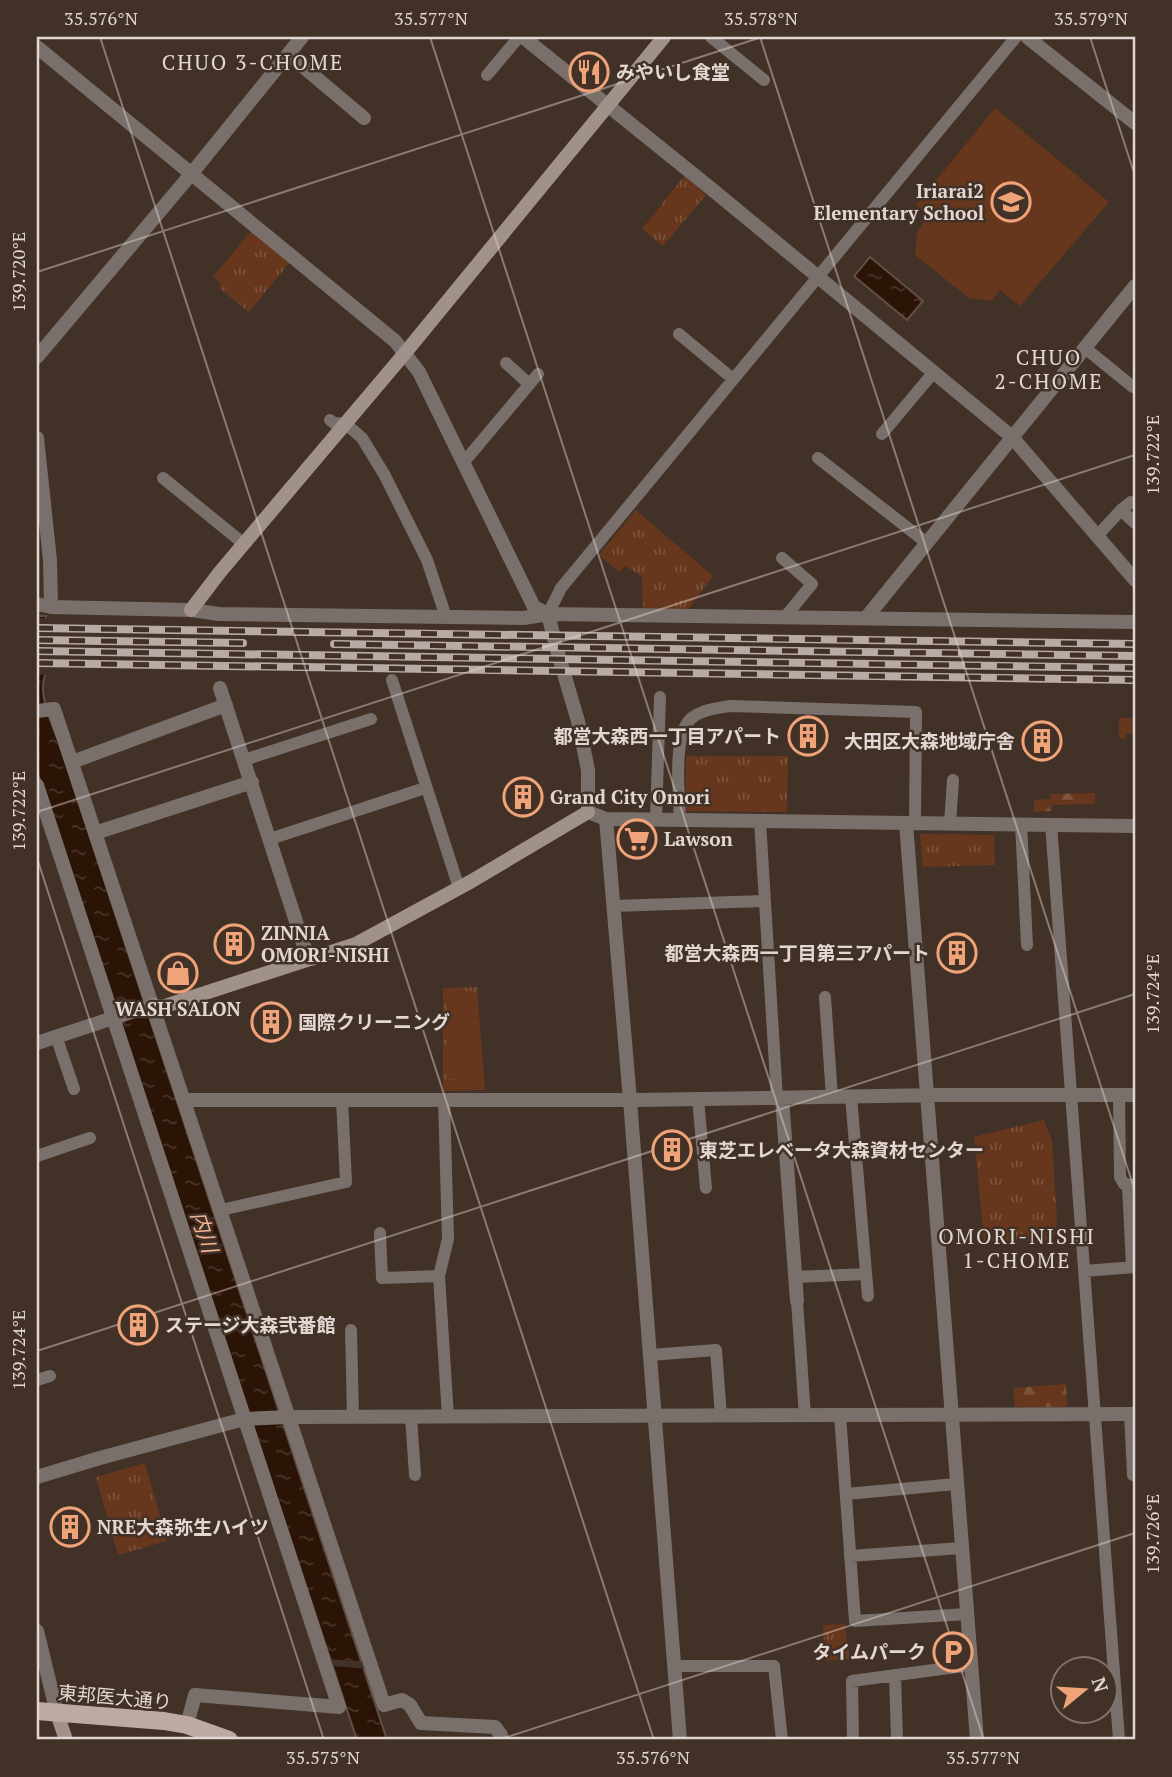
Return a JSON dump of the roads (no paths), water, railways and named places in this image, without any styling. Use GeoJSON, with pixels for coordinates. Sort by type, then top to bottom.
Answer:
{"type":"FeatureCollection","features":[{"type":"Feature","properties":{"kind":"main road","name":"東邦医大通り"},"geometry":{"type":"LineString","coordinates":[[37,1711],[164,1721],[187,1725],[229,1740]]}},
{"type":"Feature","properties":{"kind":"street"},"geometry":{"type":"LineString","coordinates":[[37,357],[302,37]]}},
{"type":"Feature","properties":{"kind":"street"},"geometry":{"type":"LineString","coordinates":[[191,610],[664,37]]}},
{"type":"Feature","properties":{"kind":"street"},"geometry":{"type":"LineString","coordinates":[[1027,37],[1135,123]]}},
{"type":"Feature","properties":{"kind":"street"},"geometry":{"type":"LineString","coordinates":[[528,39],[1012,438],[1135,580]]}},
{"type":"Feature","properties":{"kind":"street"},"geometry":{"type":"LineString","coordinates":[[37,47],[62,71],[192,173],[395,341],[419,372],[534,607],[548,614],[578,721],[588,771],[588,812]]}},
{"type":"Feature","properties":{"kind":"street"},"geometry":{"type":"LineString","coordinates":[[288,54],[364,118]]}},
{"type":"Feature","properties":{"kind":"street"},"geometry":{"type":"LineString","coordinates":[[866,618],[1135,286]]}},
{"type":"Feature","properties":{"kind":"street"},"geometry":{"type":"LineString","coordinates":[[37,438],[50,560],[44,606],[191,610],[219,614],[524,618],[548,614],[1135,622]]}},
{"type":"Feature","properties":{"kind":"street"},"geometry":{"type":"LineString","coordinates":[[220,688],[304,946],[311,959]]}},
{"type":"Feature","properties":{"kind":"street"},"geometry":{"type":"LineString","coordinates":[[72,762],[226,705]]}},
{"type":"Feature","properties":{"kind":"street"},"geometry":{"type":"LineString","coordinates":[[43,710],[54,709],[384,1705],[402,1700],[410,1704],[421,1723],[495,1727],[501,1740]]}},
{"type":"Feature","properties":{"kind":"street"},"geometry":{"type":"LineString","coordinates":[[96,833],[251,782]]}},
{"type":"Feature","properties":{"kind":"street"},"geometry":{"type":"LineString","coordinates":[[37,785],[339,1707],[195,1695],[187,1725]]}},
{"type":"Feature","properties":{"kind":"street"},"geometry":{"type":"LineString","coordinates":[[37,1042],[152,1005],[162,1007],[356,944],[459,888],[588,812]]}},
{"type":"Feature","properties":{"kind":"street"},"geometry":{"type":"LineString","coordinates":[[588,812],[606,819],[1135,825]]}},
{"type":"Feature","properties":{"kind":"street"},"geometry":{"type":"LineString","coordinates":[[606,819],[680,1740]]}},
{"type":"Feature","properties":{"kind":"street"},"geometry":{"type":"LineString","coordinates":[[911,823],[927,1096],[977,1740]]}},
{"type":"Feature","properties":{"kind":"street"},"geometry":{"type":"LineString","coordinates":[[184,1100],[630,1100],[1135,1095]]}},
{"type":"Feature","properties":{"kind":"street"},"geometry":{"type":"LineString","coordinates":[[779,1098],[797,1301]]}},
{"type":"Feature","properties":{"kind":"street"},"geometry":{"type":"LineString","coordinates":[[37,1477],[244,1419],[1132,1414]]}},
{"type":"Feature","properties":{"kind":"street"},"geometry":{"type":"LineString","coordinates":[[37,1631],[65,1740]]}},
{"type":"Feature","properties":{"kind":"lane"},"geometry":{"type":"LineString","coordinates":[[711,37],[764,80]]}},
{"type":"Feature","properties":{"kind":"lane"},"geometry":{"type":"LineString","coordinates":[[548,614],[561,588],[1016,37]]}},
{"type":"Feature","properties":{"kind":"lane"},"geometry":{"type":"LineString","coordinates":[[487,75],[528,39]]}},
{"type":"Feature","properties":{"kind":"lane"},"geometry":{"type":"LineString","coordinates":[[679,334],[733,379]]}},
{"type":"Feature","properties":{"kind":"lane"},"geometry":{"type":"LineString","coordinates":[[1085,348],[1133,387]]}},
{"type":"Feature","properties":{"kind":"lane"},"geometry":{"type":"LineString","coordinates":[[464,462],[534,379],[506,363]]}},
{"type":"Feature","properties":{"kind":"lane"},"geometry":{"type":"LineString","coordinates":[[882,434],[933,373]]}},
{"type":"Feature","properties":{"kind":"lane"},"geometry":{"type":"LineString","coordinates":[[330,421],[346,424],[362,438],[427,559],[446,617]]}},
{"type":"Feature","properties":{"kind":"lane"},"geometry":{"type":"LineString","coordinates":[[818,458],[927,543]]}},
{"type":"Feature","properties":{"kind":"lane"},"geometry":{"type":"LineString","coordinates":[[163,478],[244,544]]}},
{"type":"Feature","properties":{"kind":"lane"},"geometry":{"type":"LineString","coordinates":[[1097,536],[1126,506],[1135,523]]}},
{"type":"Feature","properties":{"kind":"lane"},"geometry":{"type":"LineString","coordinates":[[782,558],[812,584],[785,617]]}},
{"type":"Feature","properties":{"kind":"lane"},"geometry":{"type":"LineString","coordinates":[[393,680],[459,888]]}},
{"type":"Feature","properties":{"kind":"lane"},"geometry":{"type":"LineString","coordinates":[[656,819],[660,697]]}},
{"type":"Feature","properties":{"kind":"lane"},"geometry":{"type":"LineString","coordinates":[[680,820],[679,766],[686,724],[696,715],[730,706],[916,712],[911,823]]}},
{"type":"Feature","properties":{"kind":"lane"},"geometry":{"type":"LineString","coordinates":[[244,760],[371,719]]}},
{"type":"Feature","properties":{"kind":"lane"},"geometry":{"type":"LineString","coordinates":[[950,823],[953,780]]}},
{"type":"Feature","properties":{"kind":"lane"},"geometry":{"type":"LineString","coordinates":[[270,839],[419,790]]}},
{"type":"Feature","properties":{"kind":"lane"},"geometry":{"type":"LineString","coordinates":[[760,821],[779,1098]]}},
{"type":"Feature","properties":{"kind":"lane"},"geometry":{"type":"LineString","coordinates":[[1021,824],[1027,945]]}},
{"type":"Feature","properties":{"kind":"lane"},"geometry":{"type":"LineString","coordinates":[[1051,824],[1119,1740]]}},
{"type":"Feature","properties":{"kind":"lane"},"geometry":{"type":"LineString","coordinates":[[613,906],[765,901]]}},
{"type":"Feature","properties":{"kind":"lane"},"geometry":{"type":"LineString","coordinates":[[825,997],[832,1097]]}},
{"type":"Feature","properties":{"kind":"lane"},"geometry":{"type":"LineString","coordinates":[[56,1036],[74,1089]]}},
{"type":"Feature","properties":{"kind":"lane"},"geometry":{"type":"LineString","coordinates":[[1084,1271],[1134,1267],[1132,1185],[1124,1184],[1120,1177],[1119,1095]]}},
{"type":"Feature","properties":{"kind":"lane"},"geometry":{"type":"LineString","coordinates":[[851,1097],[868,1296]]}},
{"type":"Feature","properties":{"kind":"lane"},"geometry":{"type":"LineString","coordinates":[[698,1099],[706,1188]]}},
{"type":"Feature","properties":{"kind":"lane"},"geometry":{"type":"LineString","coordinates":[[221,1210],[346,1182],[342,1100]]}},
{"type":"Feature","properties":{"kind":"lane"},"geometry":{"type":"LineString","coordinates":[[444,1100],[448,1239],[439,1276],[448,1417]]}},
{"type":"Feature","properties":{"kind":"lane"},"geometry":{"type":"LineString","coordinates":[[37,1156],[90,1138]]}},
{"type":"Feature","properties":{"kind":"lane"},"geometry":{"type":"LineString","coordinates":[[380,1233],[382,1278],[439,1276]]}},
{"type":"Feature","properties":{"kind":"lane"},"geometry":{"type":"LineString","coordinates":[[795,1278],[866,1274]]}},
{"type":"Feature","properties":{"kind":"lane"},"geometry":{"type":"LineString","coordinates":[[797,1301],[805,1416]]}},
{"type":"Feature","properties":{"kind":"lane"},"geometry":{"type":"LineString","coordinates":[[351,1330],[353,1417]]}},
{"type":"Feature","properties":{"kind":"lane"},"geometry":{"type":"LineString","coordinates":[[650,1355],[716,1350],[721,1416]]}},
{"type":"Feature","properties":{"kind":"lane"},"geometry":{"type":"LineString","coordinates":[[37,1380],[50,1376]]}},
{"type":"Feature","properties":{"kind":"lane"},"geometry":{"type":"LineString","coordinates":[[1132,1414],[1133,1475]]}},
{"type":"Feature","properties":{"kind":"lane"},"geometry":{"type":"LineString","coordinates":[[840,1415],[855,1621],[967,1615]]}},
{"type":"Feature","properties":{"kind":"lane"},"geometry":{"type":"LineString","coordinates":[[411,1417],[415,1475]]}},
{"type":"Feature","properties":{"kind":"lane"},"geometry":{"type":"LineString","coordinates":[[846,1494],[956,1484]]}},
{"type":"Feature","properties":{"kind":"lane"},"geometry":{"type":"LineString","coordinates":[[850,1556],[961,1548]]}},
{"type":"Feature","properties":{"kind":"lane"},"geometry":{"type":"LineString","coordinates":[[674,1665],[774,1666],[782,1740]]}},
{"type":"Feature","properties":{"kind":"lane"},"geometry":{"type":"LineString","coordinates":[[853,1740],[852,1681],[971,1665]]}},
{"type":"Feature","properties":{"kind":"lane"},"geometry":{"type":"LineString","coordinates":[[895,1675],[897,1740]]}},
{"type":"Feature","properties":{"kind":"water"},"geometry":{"type":"Polygon","coordinates":[[[870,257],[923,301],[907,320],[854,276],[870,257]]]}},
{"type":"Feature","properties":{"kind":"water","name":"内川"},"geometry":{"type":"Polygon","coordinates":[[[37,616],[46,616],[43,691],[49,717],[387,1740],[357,1740],[37,771],[37,616]]]}},
{"type":"Feature","properties":{"kind":"railway"},"geometry":{"type":"LineString","coordinates":[[37,628],[1135,644]]}},
{"type":"Feature","properties":{"kind":"railway"},"geometry":{"type":"LineString","coordinates":[[37,640],[243,643]]}},
{"type":"Feature","properties":{"kind":"railway"},"geometry":{"type":"LineString","coordinates":[[334,644],[1135,656]]}},
{"type":"Feature","properties":{"kind":"railway"},"geometry":{"type":"LineString","coordinates":[[37,651],[1135,668]]}},
{"type":"Feature","properties":{"kind":"railway"},"geometry":{"type":"LineString","coordinates":[[37,663],[1135,680]]}},
{"type":"Feature","properties":{"kind":"place","name":"みやいし食堂"},"geometry":{"type":"Point","coordinates":[589,72]}},
{"type":"Feature","properties":{"kind":"place","name":"Iriarai2 Elementary School"},"geometry":{"type":"Point","coordinates":[1011,202]}},
{"type":"Feature","properties":{"kind":"place","name":"都営大森西一丁目アパート"},"geometry":{"type":"Point","coordinates":[808,736]}},
{"type":"Feature","properties":{"kind":"place","name":"大田区大森地域庁舎"},"geometry":{"type":"Point","coordinates":[1042,741]}},
{"type":"Feature","properties":{"kind":"place","name":"Grand City Omori"},"geometry":{"type":"Point","coordinates":[523,797]}},
{"type":"Feature","properties":{"kind":"place","name":"Lawson"},"geometry":{"type":"Point","coordinates":[637,839]}},
{"type":"Feature","properties":{"kind":"place","name":"ZINNIA OMORI-NISHI"},"geometry":{"type":"Point","coordinates":[234,944]}},
{"type":"Feature","properties":{"kind":"place","name":"都営大森西一丁目第三アパート"},"geometry":{"type":"Point","coordinates":[957,953]}},
{"type":"Feature","properties":{"kind":"place","name":"WASH SALON"},"geometry":{"type":"Point","coordinates":[178,973]}},
{"type":"Feature","properties":{"kind":"place","name":"国際クリーニング"},"geometry":{"type":"Point","coordinates":[271,1022]}},
{"type":"Feature","properties":{"kind":"place","name":"東芝エレベータ大森資材センター"},"geometry":{"type":"Point","coordinates":[672,1150]}},
{"type":"Feature","properties":{"kind":"place","name":"ステージ大森弐番館"},"geometry":{"type":"Point","coordinates":[138,1325]}},
{"type":"Feature","properties":{"kind":"place","name":"NRE大森弥生ハイツ"},"geometry":{"type":"Point","coordinates":[70,1527]}},
{"type":"Feature","properties":{"kind":"place","name":"タイムパーク"},"geometry":{"type":"Point","coordinates":[953,1652]}},
{"type":"Feature","properties":{"kind":"district","name":"CHUO 3-CHOME"},"geometry":{"type":"Point","coordinates":[253,63]}},
{"type":"Feature","properties":{"kind":"district","name":"CHUO 2-CHOME"},"geometry":{"type":"Point","coordinates":[1049,370]}},
{"type":"Feature","properties":{"kind":"district","name":"OMORI-NISHI 1-CHOME"},"geometry":{"type":"Point","coordinates":[1017,1249]}}]}
